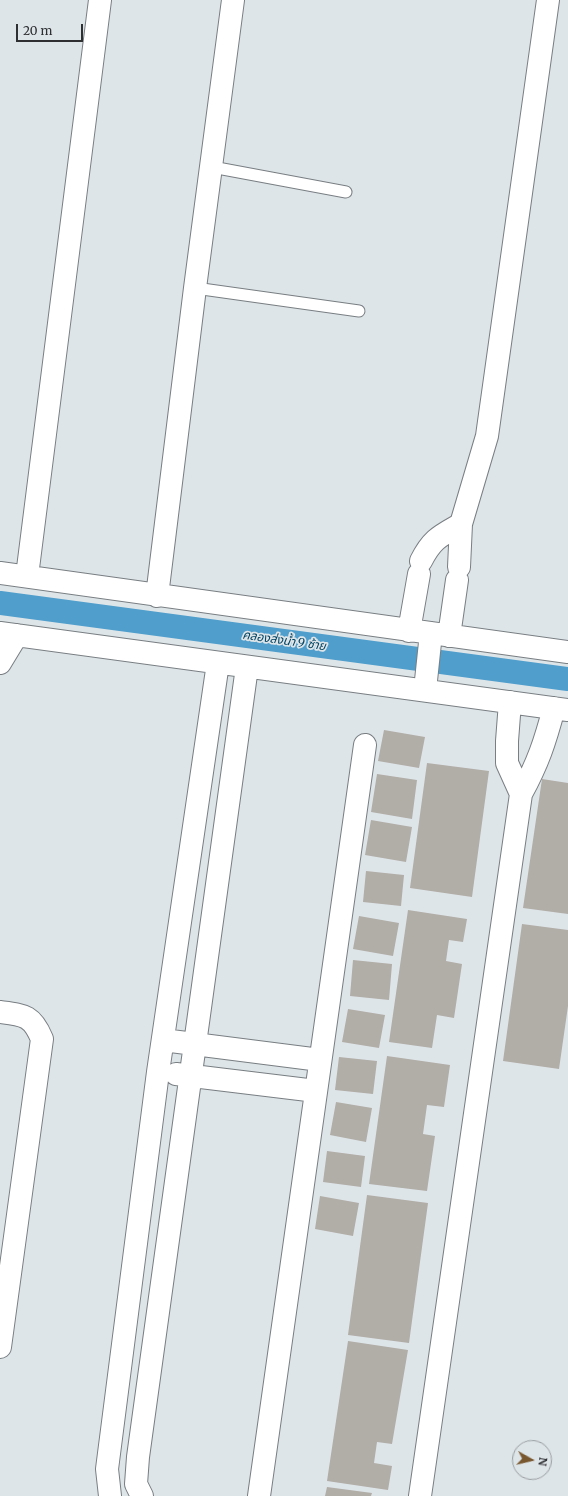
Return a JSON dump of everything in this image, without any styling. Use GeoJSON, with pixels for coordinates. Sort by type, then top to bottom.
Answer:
{"type":"FeatureCollection","features":[{"type":"Feature","properties":{"kind":"street"},"geometry":{"type":"LineString","coordinates":[[26,576],[100,0]]}},
{"type":"Feature","properties":{"kind":"street"},"geometry":{"type":"LineString","coordinates":[[157,596],[194,288],[212,166],[233,0]]}},
{"type":"Feature","properties":{"kind":"street"},"geometry":{"type":"LineString","coordinates":[[425,688],[436,640],[458,573],[461,524],[487,436],[548,0]]}},
{"type":"Feature","properties":{"kind":"street"},"geometry":{"type":"LineString","coordinates":[[410,631],[420,568],[428,546],[441,535],[461,524]]}},
{"type":"Feature","properties":{"kind":"street"},"geometry":{"type":"LineString","coordinates":[[0,573],[410,631],[436,640],[568,652]]}},
{"type":"Feature","properties":{"kind":"street"},"geometry":{"type":"LineString","coordinates":[[0,663],[9,634],[218,663],[425,688],[561,709],[544,746],[536,768],[521,794],[420,1496]]}},
{"type":"Feature","properties":{"kind":"street"},"geometry":{"type":"LineString","coordinates":[[110,1496],[107,1469],[158,1072],[218,663]]}},
{"type":"Feature","properties":{"kind":"street"},"geometry":{"type":"LineString","coordinates":[[142,1496],[136,1484],[138,1457],[247,666]]}},
{"type":"Feature","properties":{"kind":"street"},"geometry":{"type":"LineString","coordinates":[[510,702],[507,763],[521,794]]}},
{"type":"Feature","properties":{"kind":"street"},"geometry":{"type":"LineString","coordinates":[[259,1496],[364,745]]}},
{"type":"Feature","properties":{"kind":"street"},"geometry":{"type":"LineString","coordinates":[[203,760],[233,764]]}},
{"type":"Feature","properties":{"kind":"street"},"geometry":{"type":"LineString","coordinates":[[0,1012],[20,1014],[32,1020],[42,1038],[0,1347]]}},
{"type":"Feature","properties":{"kind":"street"},"geometry":{"type":"LineString","coordinates":[[163,1040],[320,1060]]}},
{"type":"Feature","properties":{"kind":"street"},"geometry":{"type":"LineString","coordinates":[[158,1072],[316,1091]]}},
{"type":"Feature","properties":{"kind":"lane"},"geometry":{"type":"LineString","coordinates":[[212,166],[346,192]]}},
{"type":"Feature","properties":{"kind":"lane"},"geometry":{"type":"LineString","coordinates":[[194,288],[359,311]]}},
{"type":"Feature","properties":{"kind":"building"},"geometry":{"type":"Polygon","coordinates":[[[384,730],[425,737],[419,768],[378,761],[384,730]]]}},
{"type":"Feature","properties":{"kind":"building"},"geometry":{"type":"Polygon","coordinates":[[[427,763],[489,771],[472,897],[410,888],[427,763]]]}},
{"type":"Feature","properties":{"kind":"building"},"geometry":{"type":"Polygon","coordinates":[[[377,774],[417,780],[412,819],[371,812],[377,774]]]}},
{"type":"Feature","properties":{"kind":"building"},"geometry":{"type":"Polygon","coordinates":[[[542,779],[568,783],[568,914],[523,908],[542,779]]]}},
{"type":"Feature","properties":{"kind":"building"},"geometry":{"type":"Polygon","coordinates":[[[371,820],[412,827],[406,862],[365,855],[371,820]]]}},
{"type":"Feature","properties":{"kind":"building"},"geometry":{"type":"Polygon","coordinates":[[[366,871],[404,875],[401,906],[363,902],[366,871]]]}},
{"type":"Feature","properties":{"kind":"building"},"geometry":{"type":"Polygon","coordinates":[[[408,910],[467,919],[463,942],[449,940],[446,961],[462,964],[454,1018],[437,1015],[432,1048],[389,1042],[408,910]]]}},
{"type":"Feature","properties":{"kind":"building"},"geometry":{"type":"Polygon","coordinates":[[[359,916],[399,923],[393,956],[353,949],[359,916]]]}},
{"type":"Feature","properties":{"kind":"building"},"geometry":{"type":"Polygon","coordinates":[[[522,924],[568,930],[568,1006],[559,1069],[503,1061],[522,924]]]}},
{"type":"Feature","properties":{"kind":"building"},"geometry":{"type":"Polygon","coordinates":[[[353,960],[392,964],[389,1000],[350,996],[353,960]]]}},
{"type":"Feature","properties":{"kind":"building"},"geometry":{"type":"Polygon","coordinates":[[[348,1009],[385,1015],[379,1048],[342,1042],[348,1009]]]}},
{"type":"Feature","properties":{"kind":"building"},"geometry":{"type":"Polygon","coordinates":[[[387,1056],[450,1065],[444,1107],[427,1105],[423,1134],[435,1136],[427,1191],[369,1184],[387,1056]]]}},
{"type":"Feature","properties":{"kind":"building"},"geometry":{"type":"Polygon","coordinates":[[[339,1057],[377,1061],[373,1094],[335,1090],[339,1057]]]}},
{"type":"Feature","properties":{"kind":"building"},"geometry":{"type":"Polygon","coordinates":[[[336,1102],[372,1108],[366,1142],[330,1135],[336,1102]]]}},
{"type":"Feature","properties":{"kind":"building"},"geometry":{"type":"Polygon","coordinates":[[[327,1151],[365,1156],[361,1187],[323,1182],[327,1151]]]}},
{"type":"Feature","properties":{"kind":"building"},"geometry":{"type":"Polygon","coordinates":[[[367,1195],[428,1203],[409,1343],[348,1335],[367,1195]]]}},
{"type":"Feature","properties":{"kind":"building"},"geometry":{"type":"Polygon","coordinates":[[[320,1196],[359,1203],[353,1236],[315,1229],[320,1196]]]}},
{"type":"Feature","properties":{"kind":"building"},"geometry":{"type":"Polygon","coordinates":[[[348,1341],[408,1350],[392,1444],[377,1442],[374,1463],[392,1466],[388,1490],[327,1481],[348,1341]]]}},
{"type":"Feature","properties":{"kind":"building"},"geometry":{"type":"Polygon","coordinates":[[[327,1487],[372,1493],[371,1496],[325,1496],[327,1487]]]}},
{"type":"Feature","properties":{"kind":"waterway","name":"คลองส่งน้ำ 9 ซ้าย"},"geometry":{"type":"LineString","coordinates":[[0,603],[568,679]]}}]}
